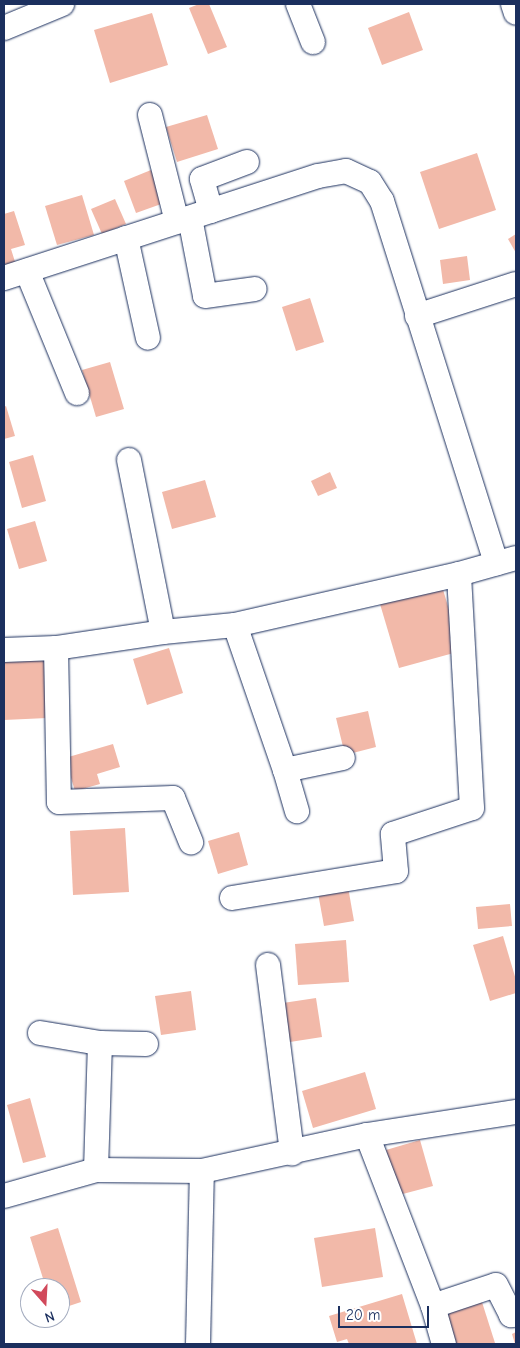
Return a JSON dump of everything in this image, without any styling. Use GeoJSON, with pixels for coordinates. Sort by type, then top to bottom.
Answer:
{"type":"FeatureCollection","features":[{"type":"Feature","properties":{"kind":"street"},"geometry":{"type":"LineString","coordinates":[[4,28],[62,4]]}},
{"type":"Feature","properties":{"kind":"street"},"geometry":{"type":"LineString","coordinates":[[298,4],[313,42]]}},
{"type":"Feature","properties":{"kind":"street"},"geometry":{"type":"LineString","coordinates":[[512,4],[516,13]]}},
{"type":"Feature","properties":{"kind":"street"},"geometry":{"type":"LineString","coordinates":[[150,115],[193,217],[205,296],[255,289]]}},
{"type":"Feature","properties":{"kind":"street"},"geometry":{"type":"LineString","coordinates":[[193,217],[202,179],[247,162]]}},
{"type":"Feature","properties":{"kind":"street"},"geometry":{"type":"LineString","coordinates":[[4,278],[318,176],[346,171],[370,182],[382,201],[417,316],[506,560],[459,574],[235,625],[163,632],[56,648],[4,650]]}},
{"type":"Feature","properties":{"kind":"street"},"geometry":{"type":"LineString","coordinates":[[126,238],[148,338]]}},
{"type":"Feature","properties":{"kind":"street"},"geometry":{"type":"LineString","coordinates":[[27,271],[78,393]]}},
{"type":"Feature","properties":{"kind":"street"},"geometry":{"type":"LineString","coordinates":[[417,316],[516,284]]}},
{"type":"Feature","properties":{"kind":"street"},"geometry":{"type":"LineString","coordinates":[[129,460],[163,632]]}},
{"type":"Feature","properties":{"kind":"street"},"geometry":{"type":"LineString","coordinates":[[232,898],[396,871],[393,834],[472,808],[459,574]]}},
{"type":"Feature","properties":{"kind":"street"},"geometry":{"type":"LineString","coordinates":[[235,625],[285,770],[297,811]]}},
{"type":"Feature","properties":{"kind":"street"},"geometry":{"type":"LineString","coordinates":[[56,648],[59,802],[173,798],[191,842]]}},
{"type":"Feature","properties":{"kind":"street"},"geometry":{"type":"LineString","coordinates":[[285,770],[343,758]]}},
{"type":"Feature","properties":{"kind":"street"},"geometry":{"type":"LineString","coordinates":[[268,965],[292,1153]]}},
{"type":"Feature","properties":{"kind":"street"},"geometry":{"type":"LineString","coordinates":[[40,1033],[100,1043],[146,1044]]}},
{"type":"Feature","properties":{"kind":"street"},"geometry":{"type":"LineString","coordinates":[[96,1170],[100,1043]]}},
{"type":"Feature","properties":{"kind":"street"},"geometry":{"type":"LineString","coordinates":[[4,1196],[96,1170],[202,1171],[292,1153],[367,1135],[516,1112]]}},
{"type":"Feature","properties":{"kind":"street"},"geometry":{"type":"LineString","coordinates":[[367,1135],[434,1306],[444,1344]]}},
{"type":"Feature","properties":{"kind":"street"},"geometry":{"type":"LineString","coordinates":[[198,1344],[202,1171]]}},
{"type":"Feature","properties":{"kind":"street"},"geometry":{"type":"LineString","coordinates":[[434,1306],[496,1285],[511,1315],[516,1314]]}},
{"type":"Feature","properties":{"kind":"building"},"geometry":{"type":"Polygon","coordinates":[[[199,4],[209,4],[227,47],[208,54],[189,8],[199,4]]]}},
{"type":"Feature","properties":{"kind":"building"},"geometry":{"type":"Polygon","coordinates":[[[409,12],[423,50],[382,65],[368,28],[409,12]]]}},
{"type":"Feature","properties":{"kind":"building"},"geometry":{"type":"Polygon","coordinates":[[[152,13],[168,65],[110,83],[94,30],[152,13]]]}},
{"type":"Feature","properties":{"kind":"building"},"geometry":{"type":"Polygon","coordinates":[[[207,115],[218,149],[177,162],[166,127],[207,115]]]}},
{"type":"Feature","properties":{"kind":"building"},"geometry":{"type":"Polygon","coordinates":[[[477,153],[496,210],[439,229],[420,172],[477,153]]]}},
{"type":"Feature","properties":{"kind":"building"},"geometry":{"type":"Polygon","coordinates":[[[151,170],[164,203],[136,213],[124,181],[151,170]]]}},
{"type":"Feature","properties":{"kind":"building"},"geometry":{"type":"Polygon","coordinates":[[[82,195],[94,235],[57,245],[45,206],[82,195]]]}},
{"type":"Feature","properties":{"kind":"building"},"geometry":{"type":"Polygon","coordinates":[[[115,199],[126,224],[102,234],[91,209],[115,199]]]}},
{"type":"Feature","properties":{"kind":"building"},"geometry":{"type":"Polygon","coordinates":[[[14,211],[25,245],[11,249],[16,265],[4,268],[4,214],[14,211]]]}},
{"type":"Feature","properties":{"kind":"building"},"geometry":{"type":"Polygon","coordinates":[[[516,234],[516,253],[508,239],[516,234]]]}},
{"type":"Feature","properties":{"kind":"building"},"geometry":{"type":"Polygon","coordinates":[[[467,256],[470,280],[443,284],[440,260],[467,256]]]}},
{"type":"Feature","properties":{"kind":"building"},"geometry":{"type":"Polygon","coordinates":[[[310,298],[324,342],[296,351],[282,307],[310,298]]]}},
{"type":"Feature","properties":{"kind":"building"},"geometry":{"type":"Polygon","coordinates":[[[110,362],[124,409],[96,417],[82,370],[110,362]]]}},
{"type":"Feature","properties":{"kind":"building"},"geometry":{"type":"Polygon","coordinates":[[[6,406],[15,436],[4,439],[4,407],[6,406]]]}},
{"type":"Feature","properties":{"kind":"building"},"geometry":{"type":"Polygon","coordinates":[[[33,455],[46,501],[22,508],[9,462],[33,455]]]}},
{"type":"Feature","properties":{"kind":"building"},"geometry":{"type":"Polygon","coordinates":[[[330,472],[337,488],[318,496],[311,481],[330,472]]]}},
{"type":"Feature","properties":{"kind":"building"},"geometry":{"type":"Polygon","coordinates":[[[205,480],[216,517],[172,529],[162,492],[205,480]]]}},
{"type":"Feature","properties":{"kind":"building"},"geometry":{"type":"Polygon","coordinates":[[[35,521],[47,561],[19,569],[7,529],[35,521]]]}},
{"type":"Feature","properties":{"kind":"building"},"geometry":{"type":"Polygon","coordinates":[[[442,586],[461,651],[399,668],[380,604],[442,586]]]}},
{"type":"Feature","properties":{"kind":"building"},"geometry":{"type":"Polygon","coordinates":[[[169,648],[183,693],[147,705],[133,659],[169,648]]]}},
{"type":"Feature","properties":{"kind":"building"},"geometry":{"type":"Polygon","coordinates":[[[44,655],[47,718],[4,720],[4,657],[44,655]]]}},
{"type":"Feature","properties":{"kind":"building"},"geometry":{"type":"Polygon","coordinates":[[[368,711],[376,747],[345,755],[336,718],[368,711]]]}},
{"type":"Feature","properties":{"kind":"building"},"geometry":{"type":"Polygon","coordinates":[[[113,744],[120,767],[97,774],[100,784],[75,791],[65,758],[113,744]]]}},
{"type":"Feature","properties":{"kind":"building"},"geometry":{"type":"Polygon","coordinates":[[[125,828],[129,892],[73,895],[70,831],[125,828]]]}},
{"type":"Feature","properties":{"kind":"building"},"geometry":{"type":"Polygon","coordinates":[[[239,832],[248,865],[218,874],[208,841],[239,832]]]}},
{"type":"Feature","properties":{"kind":"building"},"geometry":{"type":"Polygon","coordinates":[[[348,887],[354,921],[324,926],[318,893],[348,887]]]}},
{"type":"Feature","properties":{"kind":"building"},"geometry":{"type":"Polygon","coordinates":[[[510,904],[512,926],[478,929],[476,907],[510,904]]]}},
{"type":"Feature","properties":{"kind":"building"},"geometry":{"type":"Polygon","coordinates":[[[503,936],[516,980],[516,993],[490,1001],[473,945],[503,936]]]}},
{"type":"Feature","properties":{"kind":"building"},"geometry":{"type":"Polygon","coordinates":[[[346,940],[349,982],[298,985],[295,944],[346,940]]]}},
{"type":"Feature","properties":{"kind":"building"},"geometry":{"type":"Polygon","coordinates":[[[191,991],[196,1030],[161,1035],[155,996],[191,991]]]}},
{"type":"Feature","properties":{"kind":"building"},"geometry":{"type":"Polygon","coordinates":[[[316,998],[322,1037],[290,1042],[283,1003],[316,998]]]}},
{"type":"Feature","properties":{"kind":"building"},"geometry":{"type":"Polygon","coordinates":[[[365,1072],[376,1109],[313,1128],[302,1091],[365,1072]]]}},
{"type":"Feature","properties":{"kind":"building"},"geometry":{"type":"Polygon","coordinates":[[[30,1098],[46,1157],[23,1163],[7,1105],[30,1098]]]}},
{"type":"Feature","properties":{"kind":"building"},"geometry":{"type":"Polygon","coordinates":[[[420,1140],[433,1186],[399,1195],[386,1150],[420,1140]]]}},
{"type":"Feature","properties":{"kind":"building"},"geometry":{"type":"Polygon","coordinates":[[[58,1228],[81,1302],[70,1306],[70,1278],[43,1278],[30,1237],[58,1228]]]}},
{"type":"Feature","properties":{"kind":"building"},"geometry":{"type":"Polygon","coordinates":[[[375,1228],[383,1277],[322,1287],[314,1238],[375,1228]]]}},
{"type":"Feature","properties":{"kind":"building"},"geometry":{"type":"Polygon","coordinates":[[[402,1294],[417,1344],[349,1344],[347,1339],[337,1342],[329,1316],[402,1294]]]}},
{"type":"Feature","properties":{"kind":"building"},"geometry":{"type":"Polygon","coordinates":[[[481,1299],[495,1343],[449,1344],[439,1312],[481,1299]]]}},
{"type":"Feature","properties":{"kind":"building"},"geometry":{"type":"Polygon","coordinates":[[[516,1332],[516,1344],[515,1344],[512,1334],[516,1332]]]}}]}
